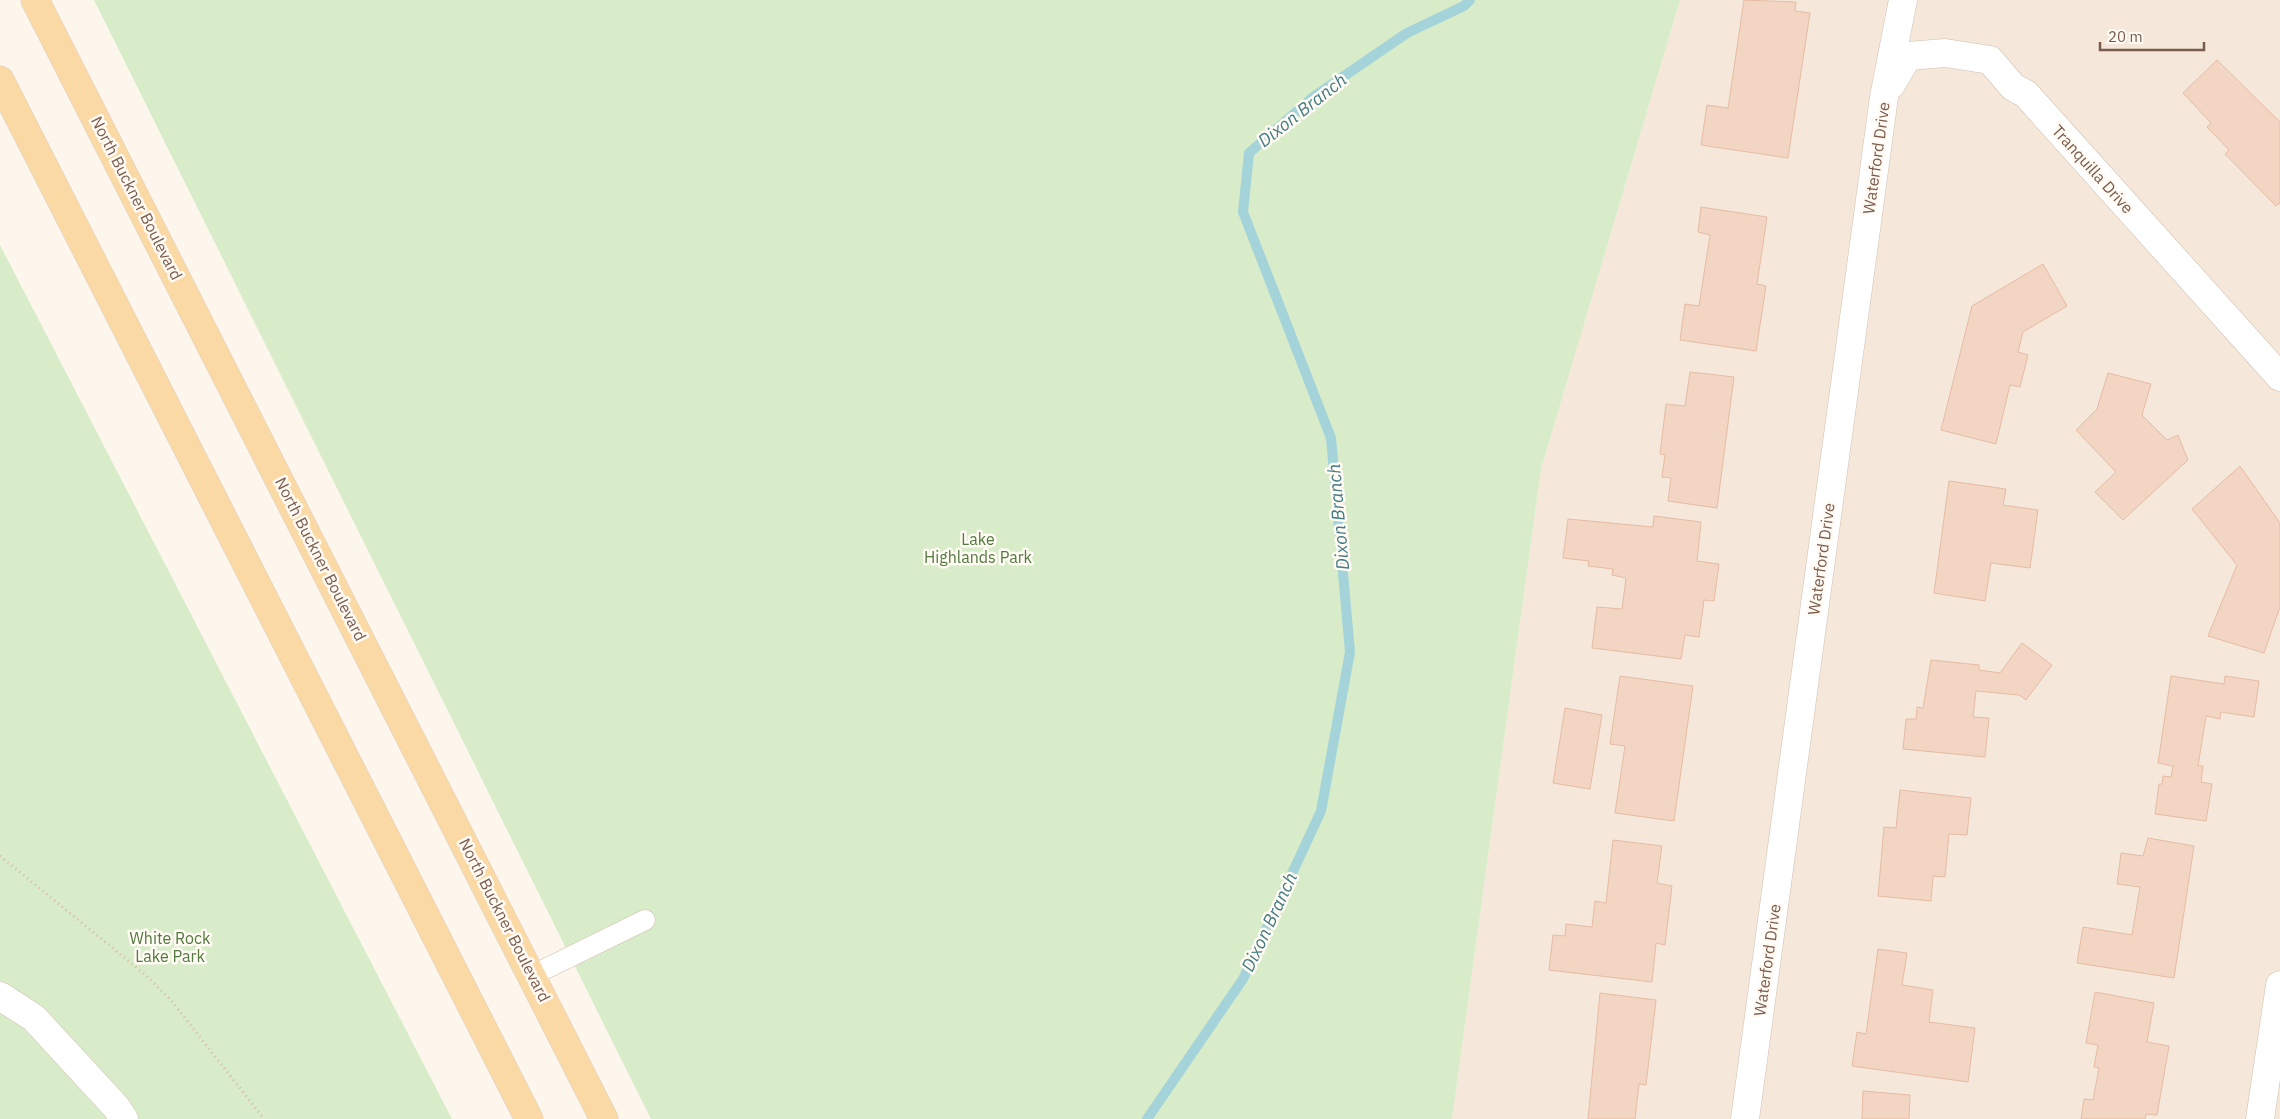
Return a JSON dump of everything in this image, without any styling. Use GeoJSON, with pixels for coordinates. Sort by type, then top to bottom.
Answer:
{"type":"FeatureCollection","features":[{"type":"Feature","properties":{"kind":"main road","name":"North Buckner Boulevard"},"geometry":{"type":"LineString","coordinates":[[35,0],[533,975],[604,1119]]}},
{"type":"Feature","properties":{"kind":"main road"},"geometry":{"type":"LineString","coordinates":[[0,80],[529,1119]]}},
{"type":"Feature","properties":{"kind":"street","name":"Waterford Drive"},"geometry":{"type":"LineString","coordinates":[[1745,1119],[1884,97],[1903,0]]}},
{"type":"Feature","properties":{"kind":"street","name":"Tranquilla Drive"},"geometry":{"type":"LineString","coordinates":[[1884,97],[1908,56],[1945,53],[1990,60],[2013,87],[2026,94],[2280,377]]}},
{"type":"Feature","properties":{"kind":"street"},"geometry":{"type":"LineString","coordinates":[[2260,1119],[2280,985]]}},
{"type":"Feature","properties":{"kind":"street"},"geometry":{"type":"LineString","coordinates":[[0,996],[34,1018],[116,1107],[124,1119]]}},
{"type":"Feature","properties":{"kind":"lane"},"geometry":{"type":"LineString","coordinates":[[533,975],[646,920]]}},
{"type":"Feature","properties":{"kind":"path"},"geometry":{"type":"LineString","coordinates":[[0,856],[142,972],[170,999],[264,1119]]}},
{"type":"Feature","properties":{"kind":"shaded area"},"geometry":{"type":"Polygon","coordinates":[[[1680,0],[2280,0],[2280,1119],[1452,1119],[1541,469],[1680,0]]]}},
{"type":"Feature","properties":{"kind":"green space","name":"Lake Highlands Park"},"geometry":{"type":"Polygon","coordinates":[[[94,0],[1680,0],[1541,469],[1452,1119],[651,1119],[94,0]]]}},
{"type":"Feature","properties":{"kind":"green space","name":"White Rock Lake Park"},"geometry":{"type":"Polygon","coordinates":[[[0,245],[452,1119],[0,1119],[0,245]]]}},
{"type":"Feature","properties":{"kind":"building"},"geometry":{"type":"Polygon","coordinates":[[[1744,0],[1796,2],[1795,11],[1810,13],[1788,158],[1701,145],[1707,105],[1728,108],[1744,0]]]}},
{"type":"Feature","properties":{"kind":"building"},"geometry":{"type":"Polygon","coordinates":[[[2217,60],[2280,122],[2280,203],[2276,206],[2225,154],[2229,150],[2207,127],[2211,123],[2183,93],[2217,60]]]}},
{"type":"Feature","properties":{"kind":"building"},"geometry":{"type":"Polygon","coordinates":[[[1701,207],[1767,217],[1757,284],[1766,286],[1756,351],[1680,340],[1685,304],[1699,306],[1710,235],[1698,232],[1701,207]]]}},
{"type":"Feature","properties":{"kind":"building"},"geometry":{"type":"Polygon","coordinates":[[[2043,264],[2067,306],[2023,332],[2018,352],[2028,355],[2020,387],[2010,385],[1996,444],[1941,430],[1972,306],[2043,264]]]}},
{"type":"Feature","properties":{"kind":"building"},"geometry":{"type":"Polygon","coordinates":[[[1690,372],[1734,377],[1717,508],[1668,501],[1671,478],[1662,477],[1665,455],[1660,454],[1666,404],[1685,406],[1690,372]]]}},
{"type":"Feature","properties":{"kind":"building"},"geometry":{"type":"Polygon","coordinates":[[[2108,373],[2151,384],[2142,415],[2167,440],[2178,435],[2188,460],[2123,520],[2095,492],[2116,472],[2076,430],[2097,409],[2108,373]]]}},
{"type":"Feature","properties":{"kind":"building"},"geometry":{"type":"Polygon","coordinates":[[[2240,466],[2280,523],[2280,607],[2264,653],[2208,636],[2237,565],[2192,509],[2240,466]]]}},
{"type":"Feature","properties":{"kind":"building"},"geometry":{"type":"Polygon","coordinates":[[[1949,481],[2006,489],[2003,505],[2038,510],[2030,568],[1991,563],[1985,601],[1934,593],[1949,481]]]}},
{"type":"Feature","properties":{"kind":"building"},"geometry":{"type":"Polygon","coordinates":[[[1654,516],[1701,522],[1697,561],[1719,564],[1714,601],[1704,600],[1699,637],[1685,635],[1681,659],[1592,648],[1597,607],[1622,609],[1626,578],[1612,575],[1613,569],[1588,566],[1589,561],[1563,558],[1568,519],[1653,527],[1654,516]]]}},
{"type":"Feature","properties":{"kind":"building"},"geometry":{"type":"Polygon","coordinates":[[[2022,643],[2052,665],[2026,700],[2019,695],[1976,691],[1973,717],[1989,718],[1985,757],[1903,749],[1906,719],[1916,719],[1917,707],[1923,708],[1931,660],[1979,665],[1979,670],[2000,673],[2022,643]]]}},
{"type":"Feature","properties":{"kind":"building"},"geometry":{"type":"Polygon","coordinates":[[[1620,676],[1693,686],[1674,821],[1615,813],[1625,746],[1610,744],[1620,676]]]}},
{"type":"Feature","properties":{"kind":"building"},"geometry":{"type":"Polygon","coordinates":[[[2171,676],[2224,684],[2225,676],[2259,681],[2254,717],[2221,712],[2220,719],[2206,716],[2198,766],[2203,766],[2201,782],[2212,784],[2206,821],[2155,814],[2159,784],[2162,784],[2163,776],[2171,777],[2173,766],[2158,763],[2171,676]]]}},
{"type":"Feature","properties":{"kind":"building"},"geometry":{"type":"Polygon","coordinates":[[[1565,708],[1602,715],[1590,789],[1553,783],[1565,708]]]}},
{"type":"Feature","properties":{"kind":"building"},"geometry":{"type":"Polygon","coordinates":[[[1900,790],[1971,798],[1967,835],[1949,834],[1945,877],[1933,876],[1931,901],[1878,896],[1884,827],[1896,828],[1900,790]]]}},
{"type":"Feature","properties":{"kind":"building"},"geometry":{"type":"Polygon","coordinates":[[[2148,838],[2194,846],[2174,978],[2077,963],[2083,927],[2132,935],[2140,887],[2117,884],[2121,853],[2143,856],[2148,838]]]}},
{"type":"Feature","properties":{"kind":"building"},"geometry":{"type":"Polygon","coordinates":[[[1613,840],[1662,846],[1657,883],[1672,886],[1665,945],[1656,943],[1652,982],[1549,970],[1553,935],[1565,936],[1566,924],[1592,927],[1595,901],[1606,903],[1613,840]]]}},
{"type":"Feature","properties":{"kind":"building"},"geometry":{"type":"Polygon","coordinates":[[[1878,949],[1907,953],[1902,985],[1933,990],[1929,1022],[1975,1028],[1968,1082],[1852,1066],[1857,1032],[1866,1034],[1878,949]]]}},
{"type":"Feature","properties":{"kind":"building"},"geometry":{"type":"Polygon","coordinates":[[[2095,992],[2154,1003],[2147,1042],[2169,1046],[2157,1115],[2146,1114],[2145,1119],[2081,1119],[2084,1099],[2093,1100],[2099,1068],[2094,1067],[2098,1045],[2086,1043],[2095,992]]]}},
{"type":"Feature","properties":{"kind":"building"},"geometry":{"type":"Polygon","coordinates":[[[1600,993],[1656,1000],[1646,1085],[1639,1084],[1635,1119],[1588,1119],[1600,993]]]}},
{"type":"Feature","properties":{"kind":"building"},"geometry":{"type":"Polygon","coordinates":[[[1863,1091],[1910,1095],[1909,1119],[1862,1119],[1863,1091]]]}},
{"type":"Feature","properties":{"kind":"waterway","name":"Dixon Branch"},"geometry":{"type":"LineString","coordinates":[[1147,1119],[1243,979],[1321,811],[1350,652],[1331,438],[1243,212],[1249,153],[1312,98],[1407,33],[1464,6],[1470,0]]}}]}
